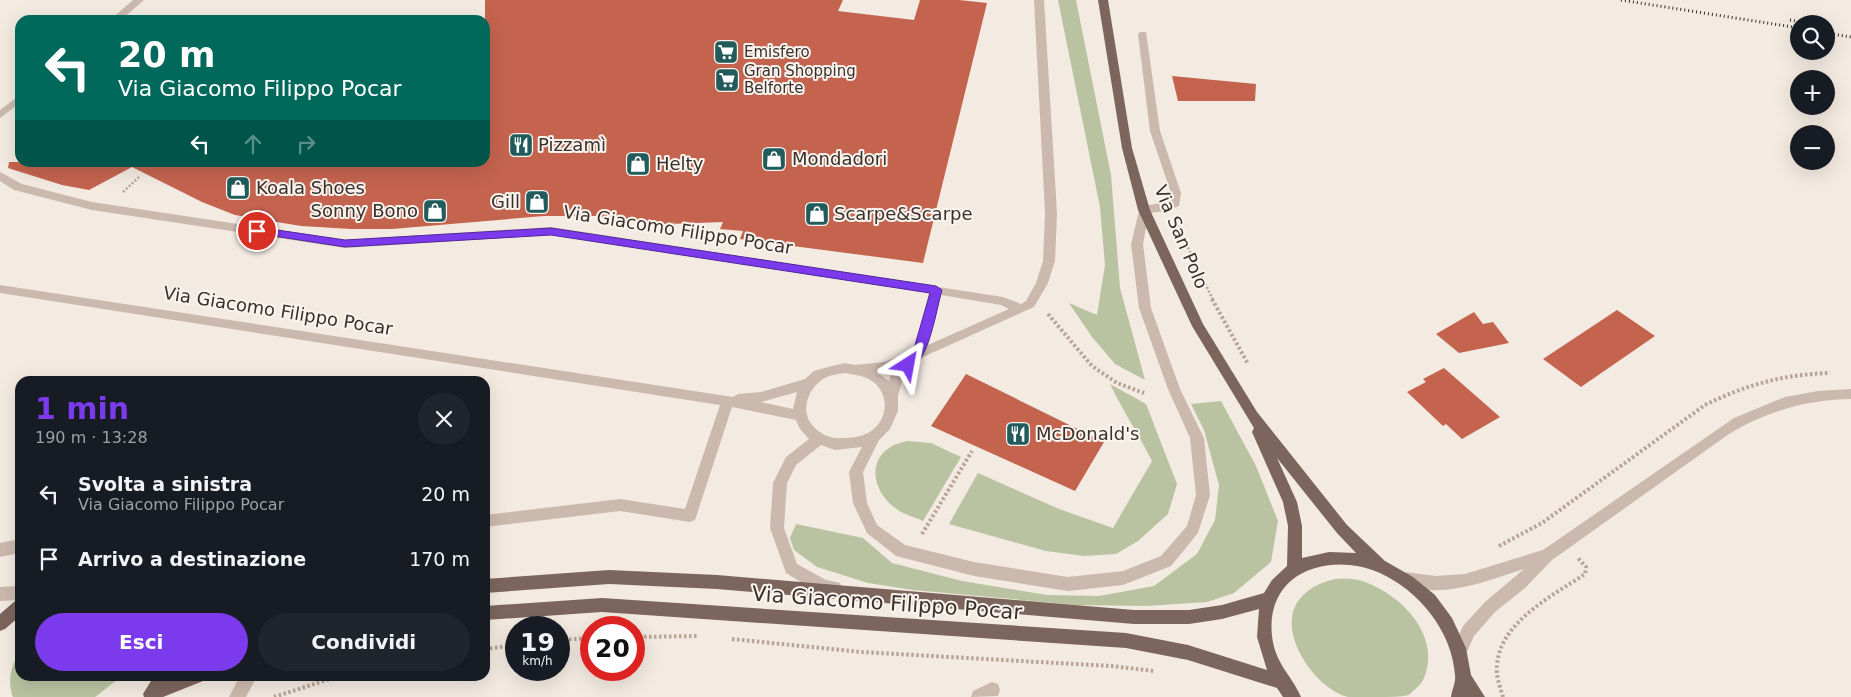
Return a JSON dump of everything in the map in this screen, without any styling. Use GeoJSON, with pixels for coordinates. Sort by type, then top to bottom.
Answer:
{"type":"FeatureCollection","features":[{"type":"Feature","properties":{"kind":"main road","name":"Via San Polo"},"geometry":{"type":"LineString","coordinates":[[1103,0],[1127,148],[1144,210],[1198,326],[1252,416],[1290,502],[1295,526],[1294,569]]}},
{"type":"Feature","properties":{"kind":"main road","name":"Via San Polo"},"geometry":{"type":"LineString","coordinates":[[1252,416],[1342,529],[1380,566]]}},
{"type":"Feature","properties":{"kind":"main road","name":"Via San Polo"},"geometry":{"type":"LineString","coordinates":[[1294,697],[1281,682],[1267,654],[1263,625],[1268,599],[1278,582],[1294,569],[1313,561],[1334,558],[1357,560],[1380,566],[1404,579],[1434,605],[1448,623],[1460,651],[1463,677],[1459,697]]}},
{"type":"Feature","properties":{"kind":"main road","name":"Via Giacomo Filippo Pocar"},"geometry":{"type":"LineString","coordinates":[[490,586],[609,577],[716,582],[1134,617],[1205,615],[1268,599]]}},
{"type":"Feature","properties":{"kind":"main road","name":"Via Giacomo Filippo Pocar"},"geometry":{"type":"LineString","coordinates":[[490,613],[602,605],[1075,637],[1154,645],[1189,652],[1222,661],[1281,682]]}},
{"type":"Feature","properties":{"kind":"main road"},"geometry":{"type":"LineString","coordinates":[[0,624],[15,610]]}},
{"type":"Feature","properties":{"kind":"main road","name":"Via San Polo"},"geometry":{"type":"LineString","coordinates":[[1463,677],[1477,697]]}},
{"type":"Feature","properties":{"kind":"main road"},"geometry":{"type":"LineString","coordinates":[[149,696],[160,681]]}},
{"type":"Feature","properties":{"kind":"main road"},"geometry":{"type":"LineString","coordinates":[[149,696],[185,681]]}},
{"type":"Feature","properties":{"kind":"street"},"geometry":{"type":"LineString","coordinates":[[121,15],[139,0]]}},
{"type":"Feature","properties":{"kind":"street"},"geometry":{"type":"LineString","coordinates":[[859,369],[885,367],[1021,309],[1030,304],[1042,283],[1049,261],[1051,213],[1040,0]]}},
{"type":"Feature","properties":{"kind":"street"},"geometry":{"type":"LineString","coordinates":[[874,436],[856,472],[860,503],[872,529],[901,551],[974,569],[1068,584],[1123,578],[1166,561],[1193,529],[1203,495],[1197,438],[1174,389],[1145,308],[1137,244],[1144,210],[1167,207],[1175,203],[1176,194],[1156,131],[1143,34]]}},
{"type":"Feature","properties":{"kind":"street"},"geometry":{"type":"LineString","coordinates":[[0,115],[15,102]]}},
{"type":"Feature","properties":{"kind":"street","name":"Via Giacomo Filippo Pocar"},"geometry":{"type":"LineString","coordinates":[[0,176],[18,187],[92,206],[345,244],[551,231],[1003,301],[1021,309]]}},
{"type":"Feature","properties":{"kind":"street","name":"Via Giacomo Filippo Pocar"},"geometry":{"type":"LineString","coordinates":[[0,289],[728,400],[759,409],[799,415]]}},
{"type":"Feature","properties":{"kind":"street"},"geometry":{"type":"LineString","coordinates":[[809,383],[802,393],[798,404],[799,415],[803,425],[819,439],[832,444],[847,445],[861,442],[874,436],[889,422],[893,406],[892,395],[897,376],[919,354],[936,290]]}},
{"type":"Feature","properties":{"kind":"street","name":"Via Giacomo Filippo Pocar"},"geometry":{"type":"LineString","coordinates":[[728,400],[762,397],[809,383],[832,370],[845,368],[859,369],[880,378],[892,395]]}},
{"type":"Feature","properties":{"kind":"street"},"geometry":{"type":"LineString","coordinates":[[1460,651],[1468,632],[1490,607],[1520,583],[1547,555],[1745,416],[1801,399],[1851,394]]}},
{"type":"Feature","properties":{"kind":"street"},"geometry":{"type":"LineString","coordinates":[[490,520],[620,505],[690,516],[728,400]]}},
{"type":"Feature","properties":{"kind":"street","name":"Via Giacomo Filippo Pocar"},"geometry":{"type":"LineString","coordinates":[[819,439],[791,461],[780,483],[777,528],[790,568],[824,586],[870,596]]}},
{"type":"Feature","properties":{"kind":"street"},"geometry":{"type":"LineString","coordinates":[[0,550],[15,547]]}},
{"type":"Feature","properties":{"kind":"street"},"geometry":{"type":"LineString","coordinates":[[1404,579],[1436,583],[1465,581],[1547,555]]}},
{"type":"Feature","properties":{"kind":"street"},"geometry":{"type":"LineString","coordinates":[[0,594],[15,593]]}},
{"type":"Feature","properties":{"kind":"street"},"geometry":{"type":"LineString","coordinates":[[237,697],[246,681]]}},
{"type":"Feature","properties":{"kind":"path"},"geometry":{"type":"LineString","coordinates":[[1180,228],[1210,295],[1243,352],[1249,367]]}},
{"type":"Feature","properties":{"kind":"path"},"geometry":{"type":"LineString","coordinates":[[1033,298],[1092,366],[1117,382],[1144,393]]}},
{"type":"Feature","properties":{"kind":"path"},"geometry":{"type":"LineString","coordinates":[[910,553],[972,451]]}},
{"type":"Feature","properties":{"kind":"path"},"geometry":{"type":"LineString","coordinates":[[1490,551],[1542,522]]}},
{"type":"Feature","properties":{"kind":"path"},"geometry":{"type":"LineString","coordinates":[[1503,697],[1497,682],[1497,659],[1501,644],[1511,627],[1585,574],[1586,566]]}},
{"type":"Feature","properties":{"kind":"path"},"geometry":{"type":"LineString","coordinates":[[645,637],[706,636]]}},
{"type":"Feature","properties":{"kind":"path"},"geometry":{"type":"LineString","coordinates":[[725,638],[862,652],[1111,666],[1158,672]]}},
{"type":"Feature","properties":{"kind":"path"},"geometry":{"type":"LineString","coordinates":[[490,648],[505,646]]}},
{"type":"Feature","properties":{"kind":"path"},"geometry":{"type":"LineString","coordinates":[[274,697],[323,681]]}},
{"type":"Feature","properties":{"kind":"green space"},"geometry":{"type":"Polygon","coordinates":[[[1058,0],[1076,0],[1111,175],[1120,288],[1145,380],[1115,364],[1092,337],[1069,303],[1097,315],[1105,265],[1100,207],[1058,0]]]}},
{"type":"Feature","properties":{"kind":"green space"},"geometry":{"type":"Polygon","coordinates":[[[1110,384],[1146,404],[1177,484],[1168,514],[1138,541],[1116,554],[1084,556],[1046,551],[949,524],[978,473],[1059,509],[1113,528],[1152,461],[1110,384]]]}},
{"type":"Feature","properties":{"kind":"green space"},"geometry":{"type":"Polygon","coordinates":[[[1221,401],[1256,466],[1278,521],[1271,562],[1234,593],[1207,602],[1146,606],[1077,605],[913,590],[868,583],[817,567],[794,550],[790,538],[796,524],[863,538],[892,563],[962,581],[1047,595],[1099,596],[1154,586],[1197,554],[1215,520],[1219,485],[1204,430],[1191,404],[1221,401]]]}},
{"type":"Feature","properties":{"kind":"green space"},"geometry":{"type":"Polygon","coordinates":[[[907,441],[931,443],[961,457],[923,521],[901,512],[890,504],[883,496],[876,479],[878,461],[883,453],[892,446],[907,441]]]}},
{"type":"Feature","properties":{"kind":"green space"},"geometry":{"type":"Polygon","coordinates":[[[1335,579],[1359,580],[1376,587],[1403,605],[1414,617],[1422,631],[1427,646],[1428,662],[1423,680],[1409,695],[1348,697],[1335,692],[1323,683],[1302,657],[1295,642],[1292,627],[1293,613],[1299,600],[1307,592],[1320,584],[1335,579]]]}},
{"type":"Feature","properties":{"kind":"green space"},"geometry":{"type":"Polygon","coordinates":[[[15,660],[15,681],[116,681],[95,697],[13,697],[10,679],[15,660]]]}},
{"type":"Feature","properties":{"kind":"building","name":"Gran Shopping Belforte"},"geometry":{"type":"Polygon","coordinates":[[[485,0],[843,0],[838,11],[914,20],[920,0],[959,0],[987,3],[923,263],[740,239],[743,231],[720,229],[723,222],[643,225],[645,221],[595,216],[544,216],[392,229],[301,226],[235,215],[202,202],[132,167],[490,167],[490,15],[485,15],[485,0]]]}},
{"type":"Feature","properties":{"kind":"building"},"geometry":{"type":"Polygon","coordinates":[[[1172,76],[1256,84],[1255,101],[1178,101],[1172,76]]]}},
{"type":"Feature","properties":{"kind":"building","name":"Gran Shopping Belforte"},"geometry":{"type":"Polygon","coordinates":[[[9,162],[15,162],[15,167],[132,167],[89,190],[62,185],[8,168],[9,162]]]}},
{"type":"Feature","properties":{"kind":"building"},"geometry":{"type":"Polygon","coordinates":[[[1617,310],[1655,336],[1581,387],[1543,359],[1617,310]]]}},
{"type":"Feature","properties":{"kind":"building"},"geometry":{"type":"Polygon","coordinates":[[[1474,312],[1483,324],[1493,322],[1509,343],[1459,353],[1436,334],[1474,312]]]}},
{"type":"Feature","properties":{"kind":"building"},"geometry":{"type":"Polygon","coordinates":[[[1444,368],[1500,417],[1462,439],[1446,424],[1443,426],[1407,392],[1426,382],[1423,379],[1444,368]]]}},
{"type":"Feature","properties":{"kind":"building","name":"McDonald's"},"geometry":{"type":"Polygon","coordinates":[[[966,374],[1104,442],[1075,491],[931,426],[966,374]]]}},
{"type":"Feature","properties":{"kind":"railway"},"geometry":{"type":"LineString","coordinates":[[1621,0],[1790,27]]}},
{"type":"Feature","properties":{"kind":"railway"},"geometry":{"type":"LineString","coordinates":[[1835,34],[1851,37]]}},
{"type":"Feature","properties":{"kind":"place","name":"Emisfero"},"geometry":{"type":"Point","coordinates":[726,52]}},
{"type":"Feature","properties":{"kind":"place","name":"Gran Shopping Belforte"},"geometry":{"type":"Point","coordinates":[727,80]}},
{"type":"Feature","properties":{"kind":"place","name":"Pizzamì"},"geometry":{"type":"Point","coordinates":[521,145]}},
{"type":"Feature","properties":{"kind":"place","name":"Mondadori"},"geometry":{"type":"Point","coordinates":[774,159]}},
{"type":"Feature","properties":{"kind":"place","name":"Helty"},"geometry":{"type":"Point","coordinates":[638,164]}},
{"type":"Feature","properties":{"kind":"place","name":"Koala Shoes"},"geometry":{"type":"Point","coordinates":[238,188]}},
{"type":"Feature","properties":{"kind":"place","name":"Gill"},"geometry":{"type":"Point","coordinates":[537,202]}},
{"type":"Feature","properties":{"kind":"place","name":"Sonny Bono"},"geometry":{"type":"Point","coordinates":[435,211]}},
{"type":"Feature","properties":{"kind":"place","name":"Scarpe&Scarpe"},"geometry":{"type":"Point","coordinates":[817,214]}},
{"type":"Feature","properties":{"kind":"place","name":"McDonald's"},"geometry":{"type":"Point","coordinates":[1018,434]}},
{"type":"Feature","properties":{"kind":"route"},"geometry":{"type":"LineString","coordinates":[[257,231],[345,244],[551,231],[936,290],[919,354],[908,365]]}}]}
